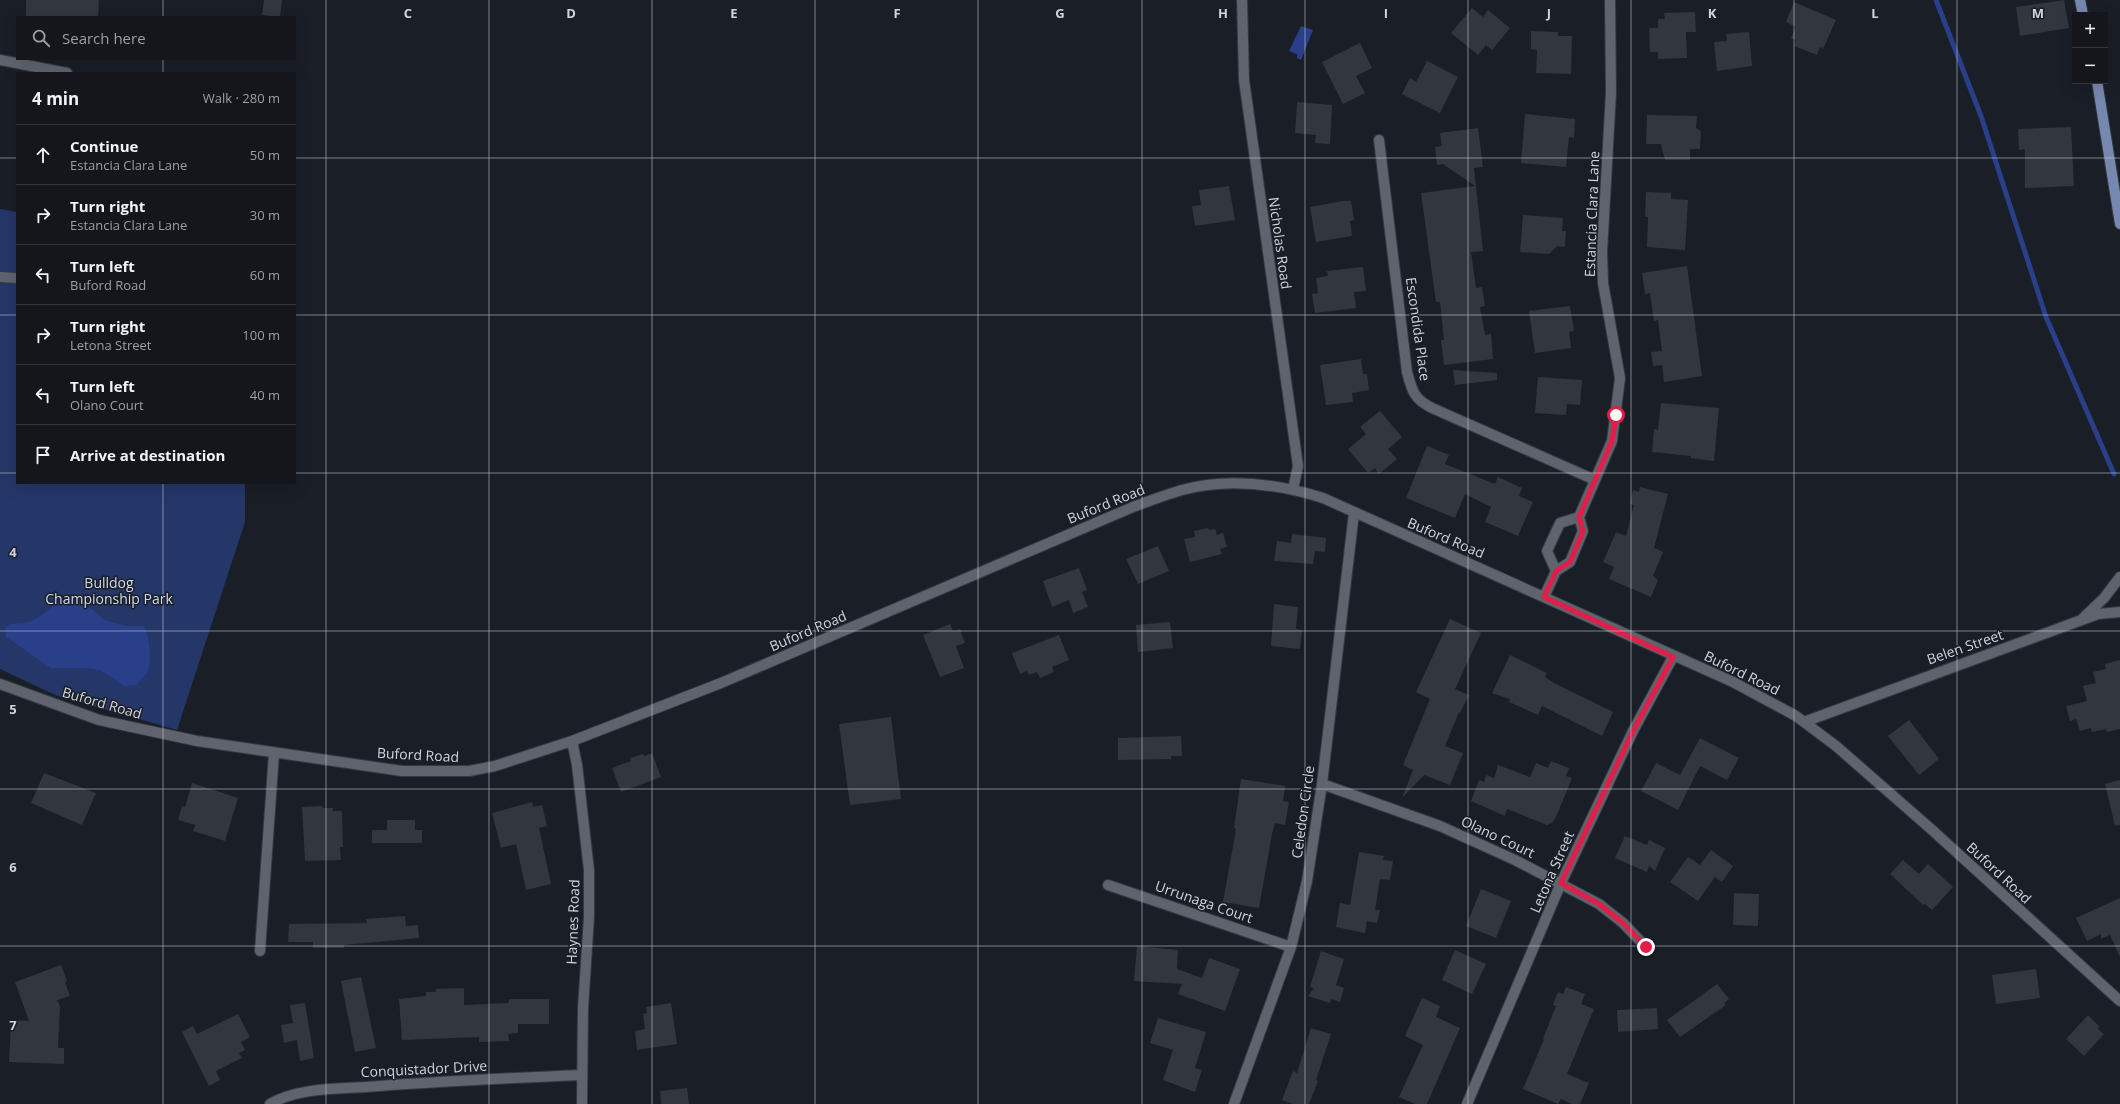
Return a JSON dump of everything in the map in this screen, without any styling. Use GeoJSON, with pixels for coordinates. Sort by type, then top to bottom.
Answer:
{"type":"FeatureCollection","features":[{"type":"Feature","properties":{"kind":"main road"},"geometry":{"type":"LineString","coordinates":[[2080,0],[2083,12]]}},
{"type":"Feature","properties":{"kind":"main road"},"geometry":{"type":"LineString","coordinates":[[2097,84],[2120,224]]}},
{"type":"Feature","properties":{"kind":"street","name":"Nicholas Road"},"geometry":{"type":"LineString","coordinates":[[1242,0],[1244,80],[1298,466],[1293,489]]}},
{"type":"Feature","properties":{"kind":"street","name":"Estancia Clara Lane"},"geometry":{"type":"LineString","coordinates":[[1544,597],[1556,571],[1570,562],[1583,531],[1579,517],[1612,441],[1620,378],[1603,283],[1602,252],[1612,92],[1610,0]]}},
{"type":"Feature","properties":{"kind":"street"},"geometry":{"type":"LineString","coordinates":[[0,60],[62,72]]}},
{"type":"Feature","properties":{"kind":"street","name":"Escondida Place"},"geometry":{"type":"LineString","coordinates":[[1379,140],[1407,372],[1412,391],[1420,402],[1432,408],[1595,480]]}},
{"type":"Feature","properties":{"kind":"street"},"geometry":{"type":"LineString","coordinates":[[0,277],[16,278]]}},
{"type":"Feature","properties":{"kind":"street","name":"Buford Road"},"geometry":{"type":"LineString","coordinates":[[0,684],[99,720],[197,741],[402,771],[462,771],[495,766],[572,741],[728,680],[1133,507],[1183,490],[1212,485],[1238,483],[1270,485],[1293,489],[1323,498],[1544,597],[1673,657],[1733,682],[1804,722],[1836,746],[1931,829],[2120,1001]]}},
{"type":"Feature","properties":{"kind":"street","name":"Celedon Circle"},"geometry":{"type":"LineString","coordinates":[[1234,1104],[1291,946],[1307,881],[1322,784],[1354,513]]}},
{"type":"Feature","properties":{"kind":"street"},"geometry":{"type":"LineString","coordinates":[[1556,571],[1547,551],[1560,523],[1579,517]]}},
{"type":"Feature","properties":{"kind":"street","name":"Belen Street"},"geometry":{"type":"LineString","coordinates":[[1804,722],[2080,620],[2104,598],[2120,577]]}},
{"type":"Feature","properties":{"kind":"street"},"geometry":{"type":"LineString","coordinates":[[2080,620],[2098,614],[2120,612]]}},
{"type":"Feature","properties":{"kind":"street","name":"Letona Street"},"geometry":{"type":"LineString","coordinates":[[1467,1104],[1561,883],[1633,731],[1673,657]]}},
{"type":"Feature","properties":{"kind":"street","name":"Haynes Road"},"geometry":{"type":"LineString","coordinates":[[572,741],[577,765],[589,870],[589,917],[583,1008],[582,1104]]}},
{"type":"Feature","properties":{"kind":"street"},"geometry":{"type":"LineString","coordinates":[[260,951],[274,753]]}},
{"type":"Feature","properties":{"kind":"street","name":"Olano Court"},"geometry":{"type":"LineString","coordinates":[[1322,784],[1440,826],[1515,860],[1561,883],[1599,904],[1623,923],[1646,947]]}},
{"type":"Feature","properties":{"kind":"street","name":"Urrunaga Court"},"geometry":{"type":"LineString","coordinates":[[1108,885],[1291,946]]}},
{"type":"Feature","properties":{"kind":"street","name":"Conquistador Drive"},"geometry":{"type":"LineString","coordinates":[[270,1104],[293,1095],[325,1090],[582,1075]]}},
{"type":"Feature","properties":{"kind":"green space","name":"Bulldog Championship Park"},"geometry":{"type":"Polygon","coordinates":[[[0,209],[16,212],[16,484],[245,484],[245,522],[177,730],[55,695],[0,669],[0,209]]]}},
{"type":"Feature","properties":{"kind":"shaded area"},"geometry":{"type":"Polygon","coordinates":[[[1301,26],[1313,30],[1301,60],[1297,58],[1297,54],[1289,51],[1301,26]]]}},
{"type":"Feature","properties":{"kind":"shaded area"},"geometry":{"type":"Polygon","coordinates":[[[69,600],[82,603],[92,609],[104,620],[126,626],[143,626],[149,642],[150,663],[147,673],[136,685],[124,686],[100,670],[89,668],[51,668],[6,637],[5,628],[10,624],[30,622],[41,616],[55,604],[69,600]]]}},
{"type":"Feature","properties":{"kind":"building"},"geometry":{"type":"Polygon","coordinates":[[[26,0],[99,0],[98,16],[26,16],[26,0]]]}},
{"type":"Feature","properties":{"kind":"building"},"geometry":{"type":"Polygon","coordinates":[[[264,0],[282,0],[280,16],[262,15],[264,0]]]}},
{"type":"Feature","properties":{"kind":"building"},"geometry":{"type":"Polygon","coordinates":[[[2064,0],[2069,28],[2020,36],[2016,7],[2064,0]]]}},
{"type":"Feature","properties":{"kind":"building"},"geometry":{"type":"Polygon","coordinates":[[[1794,2],[1836,20],[1823,49],[1820,47],[1817,55],[1794,46],[1796,40],[1791,38],[1796,27],[1786,22],[1794,2]]]}},
{"type":"Feature","properties":{"kind":"building"},"geometry":{"type":"Polygon","coordinates":[[[1472,8],[1483,17],[1488,10],[1510,28],[1492,50],[1486,45],[1478,55],[1451,33],[1472,8]]]}},
{"type":"Feature","properties":{"kind":"building"},"geometry":{"type":"Polygon","coordinates":[[[1695,12],[1696,32],[1686,32],[1687,58],[1658,59],[1658,52],[1650,52],[1649,28],[1658,28],[1658,19],[1665,19],[1664,13],[1695,12]]]}},
{"type":"Feature","properties":{"kind":"building"},"geometry":{"type":"Polygon","coordinates":[[[1531,31],[1558,32],[1558,36],[1572,36],[1571,74],[1536,73],[1537,50],[1531,49],[1531,31]]]}},
{"type":"Feature","properties":{"kind":"building"},"geometry":{"type":"Polygon","coordinates":[[[1749,32],[1752,66],[1717,71],[1714,42],[1727,41],[1726,34],[1749,32]]]}},
{"type":"Feature","properties":{"kind":"building"},"geometry":{"type":"Polygon","coordinates":[[[1360,43],[1372,68],[1356,76],[1365,93],[1343,104],[1322,62],[1360,43]]]}},
{"type":"Feature","properties":{"kind":"building"},"geometry":{"type":"Polygon","coordinates":[[[1427,61],[1458,77],[1440,113],[1402,94],[1410,78],[1416,82],[1427,61]]]}},
{"type":"Feature","properties":{"kind":"building"},"geometry":{"type":"Polygon","coordinates":[[[1297,102],[1332,105],[1330,144],[1315,143],[1316,135],[1295,133],[1297,102]]]}},
{"type":"Feature","properties":{"kind":"building"},"geometry":{"type":"Polygon","coordinates":[[[1525,114],[1575,119],[1574,138],[1569,137],[1566,167],[1521,163],[1525,114]]]}},
{"type":"Feature","properties":{"kind":"building"},"geometry":{"type":"Polygon","coordinates":[[[1647,115],[1697,116],[1696,128],[1701,131],[1700,149],[1690,149],[1690,160],[1665,160],[1661,144],[1646,144],[1647,115]]]}},
{"type":"Feature","properties":{"kind":"building"},"geometry":{"type":"Polygon","coordinates":[[[2071,127],[2074,186],[2025,188],[2025,149],[2019,150],[2018,129],[2071,127]]]}},
{"type":"Feature","properties":{"kind":"building"},"geometry":{"type":"Polygon","coordinates":[[[1478,128],[1483,167],[1474,168],[1483,251],[1471,252],[1476,288],[1482,287],[1485,306],[1480,307],[1485,335],[1491,334],[1493,359],[1444,365],[1441,340],[1444,340],[1440,302],[1436,302],[1421,193],[1475,186],[1443,164],[1437,165],[1435,147],[1442,146],[1440,133],[1478,128]]]}},
{"type":"Feature","properties":{"kind":"building"},"geometry":{"type":"Polygon","coordinates":[[[1229,186],[1235,220],[1195,226],[1192,206],[1201,205],[1199,190],[1229,186]]]}},
{"type":"Feature","properties":{"kind":"building"},"geometry":{"type":"Polygon","coordinates":[[[1646,192],[1671,193],[1671,199],[1688,200],[1685,250],[1647,247],[1648,217],[1645,217],[1646,192]]]}},
{"type":"Feature","properties":{"kind":"building"},"geometry":{"type":"Polygon","coordinates":[[[1351,201],[1354,220],[1350,221],[1352,236],[1316,242],[1310,207],[1351,201]]]}},
{"type":"Feature","properties":{"kind":"building"},"geometry":{"type":"Polygon","coordinates":[[[1523,215],[1563,218],[1562,231],[1566,231],[1565,247],[1557,246],[1549,254],[1520,252],[1523,215]]]}},
{"type":"Feature","properties":{"kind":"building"},"geometry":{"type":"Polygon","coordinates":[[[1687,266],[1702,376],[1664,382],[1662,365],[1653,366],[1651,352],[1662,351],[1658,320],[1654,321],[1650,293],[1645,294],[1642,273],[1687,266]]]}},
{"type":"Feature","properties":{"kind":"building"},"geometry":{"type":"Polygon","coordinates":[[[1363,267],[1366,291],[1354,292],[1356,308],[1315,313],[1312,294],[1318,293],[1316,278],[1328,276],[1327,271],[1363,267]]]}},
{"type":"Feature","properties":{"kind":"building"},"geometry":{"type":"Polygon","coordinates":[[[1570,306],[1574,331],[1569,332],[1571,348],[1535,353],[1529,311],[1570,306]]]}},
{"type":"Feature","properties":{"kind":"building"},"geometry":{"type":"Polygon","coordinates":[[[1361,359],[1363,374],[1367,374],[1369,390],[1352,393],[1353,402],[1326,405],[1320,365],[1361,359]]]}},
{"type":"Feature","properties":{"kind":"building"},"geometry":{"type":"Polygon","coordinates":[[[1453,370],[1497,373],[1497,380],[1455,385],[1453,370]]]}},
{"type":"Feature","properties":{"kind":"building"},"geometry":{"type":"Polygon","coordinates":[[[1538,377],[1582,380],[1580,405],[1567,404],[1566,415],[1535,413],[1538,377]]]}},
{"type":"Feature","properties":{"kind":"building"},"geometry":{"type":"Polygon","coordinates":[[[1661,403],[1719,408],[1714,461],[1691,458],[1691,456],[1652,452],[1654,429],[1658,430],[1661,403]]]}},
{"type":"Feature","properties":{"kind":"building"},"geometry":{"type":"Polygon","coordinates":[[[1380,411],[1402,437],[1388,449],[1397,459],[1379,474],[1375,468],[1368,473],[1348,449],[1366,434],[1360,427],[1380,411]]]}},
{"type":"Feature","properties":{"kind":"building"},"geometry":{"type":"Polygon","coordinates":[[[1427,446],[1449,455],[1445,464],[1495,484],[1498,477],[1522,488],[1519,496],[1533,502],[1518,536],[1485,522],[1491,507],[1465,494],[1455,518],[1406,498],[1427,446]]]}},
{"type":"Feature","properties":{"kind":"building"},"geometry":{"type":"Polygon","coordinates":[[[1640,487],[1668,494],[1654,548],[1663,552],[1653,576],[1658,580],[1651,597],[1609,579],[1614,567],[1603,562],[1616,532],[1626,536],[1634,505],[1630,504],[1633,490],[1639,492],[1640,487]]]}},
{"type":"Feature","properties":{"kind":"building"},"geometry":{"type":"Polygon","coordinates":[[[1208,528],[1209,530],[1215,529],[1217,535],[1223,533],[1227,547],[1220,549],[1222,554],[1190,562],[1184,539],[1195,537],[1194,531],[1208,528]]]}},
{"type":"Feature","properties":{"kind":"building"},"geometry":{"type":"Polygon","coordinates":[[[1292,534],[1326,538],[1325,552],[1315,551],[1313,564],[1274,561],[1277,541],[1291,543],[1292,534]]]}},
{"type":"Feature","properties":{"kind":"building"},"geometry":{"type":"Polygon","coordinates":[[[1158,546],[1169,571],[1138,584],[1126,559],[1158,546]]]}},
{"type":"Feature","properties":{"kind":"building"},"geometry":{"type":"Polygon","coordinates":[[[1079,568],[1087,590],[1082,592],[1088,607],[1073,613],[1069,600],[1052,607],[1043,581],[1079,568]]]}},
{"type":"Feature","properties":{"kind":"building"},"geometry":{"type":"Polygon","coordinates":[[[1274,604],[1298,607],[1296,629],[1302,630],[1300,649],[1271,646],[1274,604]]]}},
{"type":"Feature","properties":{"kind":"building"},"geometry":{"type":"Polygon","coordinates":[[[1450,619],[1481,633],[1455,689],[1469,695],[1460,713],[1459,712],[1445,746],[1463,753],[1450,785],[1424,775],[1402,798],[1413,770],[1403,765],[1430,699],[1416,692],[1450,619]]]}},
{"type":"Feature","properties":{"kind":"building"},"geometry":{"type":"Polygon","coordinates":[[[1170,622],[1173,648],[1138,652],[1136,625],[1170,622]]]}},
{"type":"Feature","properties":{"kind":"building"},"geometry":{"type":"Polygon","coordinates":[[[950,624],[953,631],[960,629],[965,643],[956,646],[964,668],[940,677],[923,635],[950,624]]]}},
{"type":"Feature","properties":{"kind":"building"},"geometry":{"type":"Polygon","coordinates":[[[1059,635],[1069,660],[1052,667],[1054,672],[1040,678],[1037,672],[1029,675],[1027,671],[1020,674],[1012,653],[1059,635]]]}},
{"type":"Feature","properties":{"kind":"building"},"geometry":{"type":"Polygon","coordinates":[[[1510,655],[1547,673],[1545,677],[1554,683],[1613,712],[1602,736],[1542,706],[1538,715],[1509,702],[1510,699],[1492,693],[1510,655]]]}},
{"type":"Feature","properties":{"kind":"building"},"geometry":{"type":"Polygon","coordinates":[[[2120,660],[2120,729],[2107,732],[2106,729],[2092,732],[2091,728],[2080,731],[2076,719],[2070,721],[2066,706],[2087,701],[2083,686],[2096,683],[2093,672],[2106,669],[2105,664],[2120,660]]]}},
{"type":"Feature","properties":{"kind":"building"},"geometry":{"type":"Polygon","coordinates":[[[891,717],[901,799],[850,805],[839,724],[891,717]]]}},
{"type":"Feature","properties":{"kind":"building"},"geometry":{"type":"Polygon","coordinates":[[[1909,720],[1939,759],[1919,775],[1888,736],[1909,720]]]}},
{"type":"Feature","properties":{"kind":"building"},"geometry":{"type":"Polygon","coordinates":[[[1181,736],[1182,756],[1171,756],[1171,759],[1118,760],[1118,738],[1181,736]]]}},
{"type":"Feature","properties":{"kind":"building"},"geometry":{"type":"Polygon","coordinates":[[[1700,738],[1739,758],[1727,780],[1700,766],[1678,810],[1641,791],[1656,763],[1680,775],[1700,738]]]}},
{"type":"Feature","properties":{"kind":"building"},"geometry":{"type":"Polygon","coordinates":[[[652,753],[661,777],[621,792],[612,768],[631,761],[630,758],[652,753]]]}},
{"type":"Feature","properties":{"kind":"building"},"geometry":{"type":"Polygon","coordinates":[[[1551,761],[1569,768],[1566,776],[1572,778],[1556,817],[1552,823],[1547,825],[1507,809],[1505,816],[1471,801],[1479,780],[1484,782],[1486,775],[1494,778],[1498,765],[1530,777],[1536,763],[1548,768],[1551,761]]]}},
{"type":"Feature","properties":{"kind":"building"},"geometry":{"type":"Polygon","coordinates":[[[44,773],[96,793],[82,825],[31,803],[44,773]]]}},
{"type":"Feature","properties":{"kind":"building"},"geometry":{"type":"Polygon","coordinates":[[[1241,779],[1285,786],[1283,801],[1289,802],[1285,825],[1275,823],[1259,908],[1223,902],[1236,829],[1234,828],[1241,779]]]}},
{"type":"Feature","properties":{"kind":"building"},"geometry":{"type":"Polygon","coordinates":[[[2120,780],[2120,825],[2115,826],[2105,784],[2120,780]]]}},
{"type":"Feature","properties":{"kind":"building"},"geometry":{"type":"Polygon","coordinates":[[[192,783],[238,798],[225,841],[193,831],[195,825],[178,820],[182,806],[185,807],[192,783]]]}},
{"type":"Feature","properties":{"kind":"building"},"geometry":{"type":"Polygon","coordinates":[[[532,802],[533,807],[542,805],[547,826],[539,828],[551,884],[526,890],[516,844],[501,848],[492,813],[532,802]]]}},
{"type":"Feature","properties":{"kind":"building"},"geometry":{"type":"Polygon","coordinates":[[[322,806],[323,808],[333,808],[333,811],[342,811],[343,847],[340,847],[341,860],[305,861],[302,807],[322,806]]]}},
{"type":"Feature","properties":{"kind":"building"},"geometry":{"type":"Polygon","coordinates":[[[387,820],[415,820],[415,830],[422,830],[422,843],[372,843],[372,830],[387,830],[387,820]]]}},
{"type":"Feature","properties":{"kind":"building"},"geometry":{"type":"Polygon","coordinates":[[[1625,836],[1647,845],[1649,840],[1665,848],[1655,871],[1649,866],[1647,872],[1615,858],[1625,836]]]}},
{"type":"Feature","properties":{"kind":"building"},"geometry":{"type":"Polygon","coordinates":[[[1711,850],[1733,866],[1722,882],[1715,877],[1698,901],[1670,882],[1688,857],[1700,865],[1711,850]]]}},
{"type":"Feature","properties":{"kind":"building"},"geometry":{"type":"Polygon","coordinates":[[[1359,852],[1384,856],[1383,860],[1393,861],[1390,880],[1380,879],[1375,910],[1380,910],[1377,923],[1367,921],[1365,933],[1336,927],[1340,903],[1350,905],[1359,852]]]}},
{"type":"Feature","properties":{"kind":"building"},"geometry":{"type":"Polygon","coordinates":[[[1903,860],[1919,874],[1928,864],[1953,887],[1932,910],[1925,904],[1923,905],[1890,874],[1903,860]]]}},
{"type":"Feature","properties":{"kind":"building"},"geometry":{"type":"Polygon","coordinates":[[[1481,889],[1511,901],[1496,938],[1466,926],[1481,889]]]}},
{"type":"Feature","properties":{"kind":"building"},"geometry":{"type":"Polygon","coordinates":[[[1734,893],[1759,894],[1758,926],[1733,925],[1734,893]]]}},
{"type":"Feature","properties":{"kind":"building"},"geometry":{"type":"Polygon","coordinates":[[[2120,898],[2120,957],[2110,935],[2101,939],[2101,934],[2087,941],[2076,918],[2120,898]]]}},
{"type":"Feature","properties":{"kind":"building"},"geometry":{"type":"Polygon","coordinates":[[[405,916],[406,926],[418,925],[419,938],[344,945],[344,948],[313,948],[313,942],[288,942],[289,924],[367,923],[366,919],[405,916]]]}},
{"type":"Feature","properties":{"kind":"building"},"geometry":{"type":"Polygon","coordinates":[[[1137,946],[1178,950],[1177,969],[1202,978],[1209,958],[1240,969],[1225,1011],[1178,994],[1182,984],[1134,981],[1137,946]]]}},
{"type":"Feature","properties":{"kind":"building"},"geometry":{"type":"Polygon","coordinates":[[[1455,950],[1486,964],[1472,994],[1442,980],[1455,950]]]}},
{"type":"Feature","properties":{"kind":"building"},"geometry":{"type":"Polygon","coordinates":[[[1321,951],[1344,959],[1336,985],[1344,988],[1340,1002],[1331,999],[1330,1003],[1308,996],[1314,988],[1310,987],[1321,951]]]}},
{"type":"Feature","properties":{"kind":"building"},"geometry":{"type":"Polygon","coordinates":[[[61,965],[67,981],[65,982],[70,996],[57,1000],[60,1006],[58,1048],[64,1048],[64,1064],[9,1062],[11,1020],[29,1021],[15,982],[61,965]]]}},
{"type":"Feature","properties":{"kind":"building"},"geometry":{"type":"Polygon","coordinates":[[[2036,969],[2040,998],[1996,1004],[1992,975],[2036,969]]]}},
{"type":"Feature","properties":{"kind":"building"},"geometry":{"type":"Polygon","coordinates":[[[361,977],[376,1048],[355,1052],[341,981],[361,977]]]}},
{"type":"Feature","properties":{"kind":"building"},"geometry":{"type":"Polygon","coordinates":[[[1717,984],[1729,999],[1724,1003],[1726,1005],[1680,1037],[1667,1020],[1717,984]]]}},
{"type":"Feature","properties":{"kind":"building"},"geometry":{"type":"Polygon","coordinates":[[[1566,987],[1585,994],[1581,1004],[1594,1009],[1567,1074],[1589,1083],[1580,1104],[1572,1104],[1561,1099],[1558,1104],[1523,1089],[1556,1006],[1553,1005],[1558,992],[1563,994],[1566,987]]]}},
{"type":"Feature","properties":{"kind":"building"},"geometry":{"type":"Polygon","coordinates":[[[464,988],[464,1005],[509,1003],[509,999],[549,999],[549,1024],[518,1024],[518,1033],[508,1034],[509,1041],[479,1042],[479,1037],[402,1040],[399,999],[426,996],[426,992],[436,992],[436,989],[464,988]]]}},
{"type":"Feature","properties":{"kind":"building"},"geometry":{"type":"Polygon","coordinates":[[[1422,998],[1440,1006],[1436,1017],[1460,1028],[1427,1104],[1415,1104],[1399,1097],[1423,1045],[1405,1036],[1422,998]]]}},
{"type":"Feature","properties":{"kind":"building"},"geometry":{"type":"Polygon","coordinates":[[[305,1003],[314,1058],[300,1061],[297,1040],[284,1043],[281,1025],[293,1023],[290,1005],[305,1003]]]}},
{"type":"Feature","properties":{"kind":"building"},"geometry":{"type":"Polygon","coordinates":[[[671,1003],[677,1044],[637,1050],[635,1031],[645,1029],[643,1014],[647,1013],[646,1007],[671,1003]]]}},
{"type":"Feature","properties":{"kind":"building"},"geometry":{"type":"Polygon","coordinates":[[[1657,1008],[1658,1029],[1618,1032],[1617,1010],[1657,1008]]]}},
{"type":"Feature","properties":{"kind":"building"},"geometry":{"type":"Polygon","coordinates":[[[238,1014],[250,1037],[241,1042],[245,1050],[239,1053],[242,1058],[216,1071],[220,1080],[209,1086],[182,1032],[193,1026],[197,1034],[238,1014]]]}},
{"type":"Feature","properties":{"kind":"building"},"geometry":{"type":"Polygon","coordinates":[[[2088,1015],[2099,1026],[2098,1029],[2104,1034],[2084,1056],[2066,1039],[2088,1015]]]}},
{"type":"Feature","properties":{"kind":"building"},"geometry":{"type":"Polygon","coordinates":[[[1158,1018],[1206,1032],[1195,1068],[1202,1070],[1195,1092],[1163,1080],[1173,1050],[1150,1043],[1158,1018]]]}},
{"type":"Feature","properties":{"kind":"building"},"geometry":{"type":"Polygon","coordinates":[[[1311,1028],[1331,1034],[1316,1080],[1318,1081],[1309,1104],[1293,1104],[1282,1100],[1293,1071],[1297,1073],[1311,1028]]]}},
{"type":"Feature","properties":{"kind":"building"},"geometry":{"type":"Polygon","coordinates":[[[687,1088],[689,1104],[661,1104],[660,1091],[687,1088]]]}},
{"type":"Feature","properties":{"kind":"waterway"},"geometry":{"type":"LineString","coordinates":[[1936,0],[1981,116],[2046,317],[2114,474]]}},
{"type":"Feature","properties":{"kind":"route"},"geometry":{"type":"LineString","coordinates":[[1616,415],[1612,441],[1579,517],[1583,531],[1570,562],[1556,571],[1544,597],[1673,657],[1633,731],[1561,883],[1599,904],[1623,923],[1646,947]]}}]}
